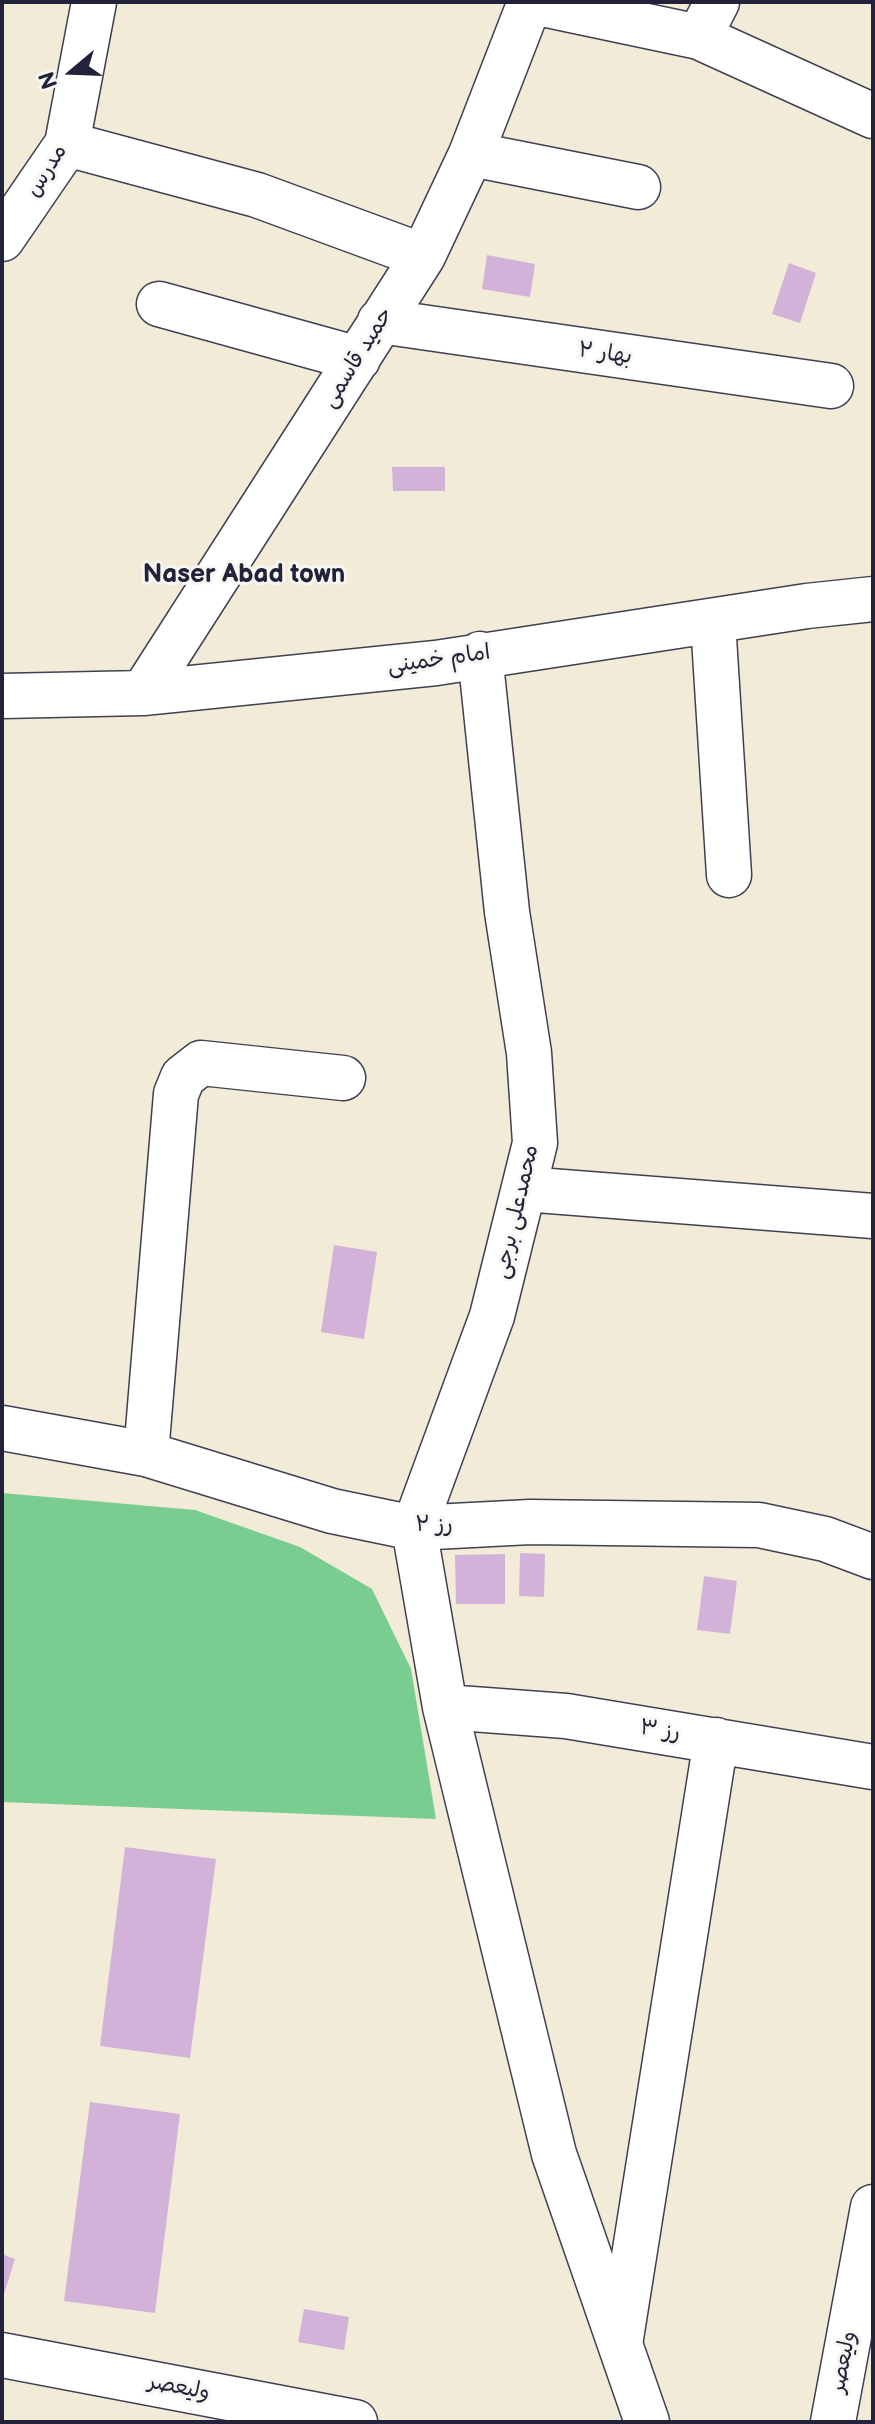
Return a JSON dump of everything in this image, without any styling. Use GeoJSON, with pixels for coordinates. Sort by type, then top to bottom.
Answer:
{"type":"FeatureCollection","features":[{"type":"Feature","properties":{"kind":"street","name":"مدرس"},"geometry":{"type":"LineString","coordinates":[[2,239],[67,144],[94,2]]}},
{"type":"Feature","properties":{"kind":"street","name":"حمید قاسمی"},"geometry":{"type":"LineString","coordinates":[[143,693],[423,256],[471,154],[531,2],[708,19],[873,116]]}},
{"type":"Feature","properties":{"kind":"street"},"geometry":{"type":"LineString","coordinates":[[67,144],[257,195],[423,256]]}},
{"type":"Feature","properties":{"kind":"street"},"geometry":{"type":"LineString","coordinates":[[471,154],[638,187]]}},
{"type":"Feature","properties":{"kind":"street"},"geometry":{"type":"LineString","coordinates":[[159,304],[358,359]]}},
{"type":"Feature","properties":{"kind":"street","name":"بهار ۲"},"geometry":{"type":"LineString","coordinates":[[380,321],[831,386]]}},
{"type":"Feature","properties":{"kind":"street","name":"امام خمینی"},"geometry":{"type":"LineString","coordinates":[[2,696],[143,693],[436,663],[807,606],[873,599]]}},
{"type":"Feature","properties":{"kind":"street"},"geometry":{"type":"LineString","coordinates":[[713,622],[729,875]]}},
{"type":"Feature","properties":{"kind":"street","name":"محمدعلی برجی"},"geometry":{"type":"LineString","coordinates":[[414,1528],[492,1316],[535,1143],[529,1053],[507,912],[480,654]]}},
{"type":"Feature","properties":{"kind":"street"},"geometry":{"type":"LineString","coordinates":[[146,1454],[176,1094],[183,1077],[201,1063],[343,1078]]}},
{"type":"Feature","properties":{"kind":"street"},"geometry":{"type":"LineString","coordinates":[[524,1189],[873,1216]]}},
{"type":"Feature","properties":{"kind":"street","name":"رز ۲"},"geometry":{"type":"LineString","coordinates":[[2,1428],[146,1454],[332,1511],[414,1528],[530,1522],[759,1525],[825,1539],[873,1557]]}},
{"type":"Feature","properties":{"kind":"street"},"geometry":{"type":"LineString","coordinates":[[414,1528],[445,1707],[554,2154],[647,2422]]}},
{"type":"Feature","properties":{"kind":"street","name":"رز ۳"},"geometry":{"type":"LineString","coordinates":[[445,1707],[566,1716],[873,1767]]}},
{"type":"Feature","properties":{"kind":"street"},"geometry":{"type":"LineString","coordinates":[[620,2344],[716,1740]]}},
{"type":"Feature","properties":{"kind":"street","name":"ولیعصر"},"geometry":{"type":"LineString","coordinates":[[833,2422],[873,2207]]}},
{"type":"Feature","properties":{"kind":"street","name":"ولیعصر"},"geometry":{"type":"LineString","coordinates":[[2,2355],[355,2422]]}},
{"type":"Feature","properties":{"kind":"green space"},"geometry":{"type":"Polygon","coordinates":[[[2,1493],[195,1510],[300,1547],[372,1589],[411,1669],[436,1819],[2,1802],[2,1493]]]}},
{"type":"Feature","properties":{"kind":"building"},"geometry":{"type":"Polygon","coordinates":[[[487,255],[535,264],[530,297],[482,289],[487,255]]]}},
{"type":"Feature","properties":{"kind":"building"},"geometry":{"type":"Polygon","coordinates":[[[789,263],[816,273],[800,323],[772,314],[789,263]]]}},
{"type":"Feature","properties":{"kind":"building"},"geometry":{"type":"Polygon","coordinates":[[[392,467],[445,467],[445,491],[393,491],[392,467]]]}},
{"type":"Feature","properties":{"kind":"building"},"geometry":{"type":"Polygon","coordinates":[[[334,1245],[377,1252],[364,1339],[321,1332],[334,1245]]]}},
{"type":"Feature","properties":{"kind":"building"},"geometry":{"type":"Polygon","coordinates":[[[520,1553],[545,1554],[544,1597],[519,1596],[520,1553]]]}},
{"type":"Feature","properties":{"kind":"building"},"geometry":{"type":"Polygon","coordinates":[[[505,1554],[505,1604],[456,1604],[455,1555],[505,1554]]]}},
{"type":"Feature","properties":{"kind":"building"},"geometry":{"type":"Polygon","coordinates":[[[704,1576],[737,1581],[730,1634],[697,1630],[704,1576]]]}},
{"type":"Feature","properties":{"kind":"building"},"geometry":{"type":"Polygon","coordinates":[[[125,1847],[216,1859],[190,2058],[100,2046],[125,1847]]]}},
{"type":"Feature","properties":{"kind":"building"},"geometry":{"type":"Polygon","coordinates":[[[90,2102],[180,2114],[155,2313],[64,2301],[90,2102]]]}},
{"type":"Feature","properties":{"kind":"building"},"geometry":{"type":"Polygon","coordinates":[[[2,2254],[15,2259],[3,2297],[2,2297],[2,2254]]]}},
{"type":"Feature","properties":{"kind":"building"},"geometry":{"type":"Polygon","coordinates":[[[304,2309],[349,2317],[344,2350],[298,2342],[304,2309]]]}},
{"type":"Feature","properties":{"kind":"district","name":"Naser Abad town"},"geometry":{"type":"Point","coordinates":[244,575]}}]}
